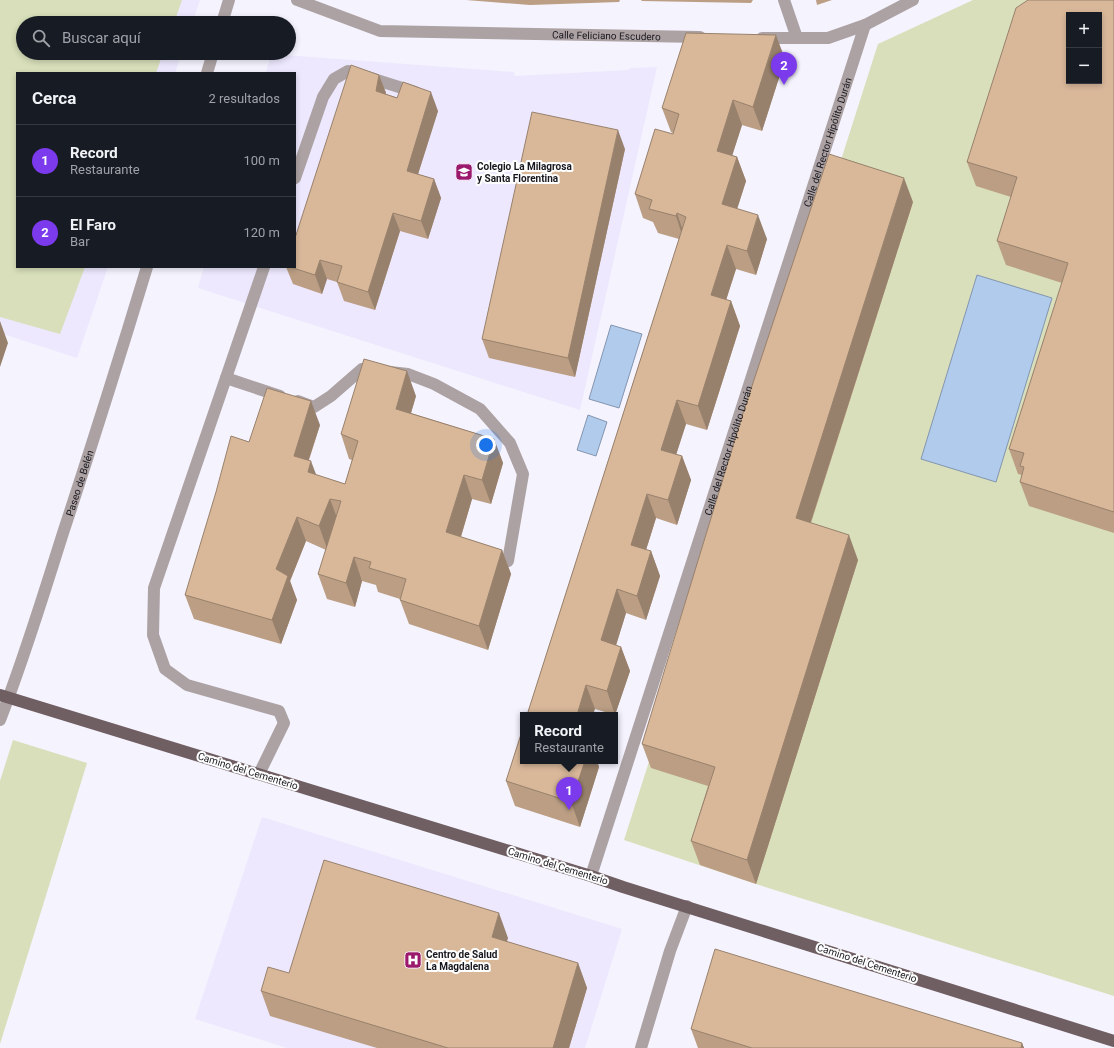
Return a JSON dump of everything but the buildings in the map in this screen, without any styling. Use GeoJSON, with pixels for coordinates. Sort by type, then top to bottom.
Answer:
{"type":"FeatureCollection","features":[{"type":"Feature","properties":{"kind":"main road","name":"Camino del Cementerio"},"geometry":{"type":"LineString","coordinates":[[4,697],[591,876],[1114,1041]]}},
{"type":"Feature","properties":{"kind":"street"},"geometry":{"type":"LineString","coordinates":[[224,16],[230,0]]}},
{"type":"Feature","properties":{"kind":"street","name":"Calle Feliciano Escudero"},"geometry":{"type":"LineString","coordinates":[[297,0],[380,31],[712,37]]}},
{"type":"Feature","properties":{"kind":"street"},"geometry":{"type":"LineString","coordinates":[[784,0],[797,38]]}},
{"type":"Feature","properties":{"kind":"street"},"geometry":{"type":"LineString","coordinates":[[751,38],[828,38],[865,25],[913,0]]}},
{"type":"Feature","properties":{"kind":"street","name":"Calle del Rector Hipólito Durán"},"geometry":{"type":"LineString","coordinates":[[591,876],[865,25]]}},
{"type":"Feature","properties":{"kind":"street"},"geometry":{"type":"LineString","coordinates":[[207,72],[211,60]]}},
{"type":"Feature","properties":{"kind":"street"},"geometry":{"type":"LineString","coordinates":[[296,175],[323,97],[334,79],[348,71],[426,96]]}},
{"type":"Feature","properties":{"kind":"street","name":"Paseo de Belén"},"geometry":{"type":"LineString","coordinates":[[0,720],[4,697],[32,630],[147,268]]}},
{"type":"Feature","properties":{"kind":"street"},"geometry":{"type":"LineString","coordinates":[[259,774],[284,723],[279,711],[187,685],[165,669],[152,635],[154,588],[264,268]]}},
{"type":"Feature","properties":{"kind":"street"},"geometry":{"type":"LineString","coordinates":[[226,378],[314,406],[331,396],[362,370],[408,374],[434,384],[480,409],[510,442],[523,474],[508,561]]}},
{"type":"Feature","properties":{"kind":"street"},"geometry":{"type":"LineString","coordinates":[[641,1048],[670,951],[687,906]]}},
{"type":"Feature","properties":{"kind":"shaded area"},"geometry":{"type":"Polygon","coordinates":[[[0,0],[200,0],[194,16],[16,16],[16,60],[180,60],[175,72],[16,72],[16,268],[108,268],[77,358],[0,333],[0,0]]]}},
{"type":"Feature","properties":{"kind":"shaded area","name":"Colegio La Milagrosa y Santa Florentina"},"geometry":{"type":"Polygon","coordinates":[[[296,56],[514,72],[515,76],[657,67],[580,410],[198,288],[204,268],[296,268],[296,72],[266,72],[269,60],[296,60],[296,56]]]}},
{"type":"Feature","properties":{"kind":"shaded area","name":"Centro de Salud La Magdalena"},"geometry":{"type":"Polygon","coordinates":[[[262,817],[622,929],[585,1048],[287,1048],[195,1019],[262,817]]]}},
{"type":"Feature","properties":{"kind":"green space"},"geometry":{"type":"Polygon","coordinates":[[[0,0],[182,0],[176,16],[16,16],[16,60],[161,60],[156,72],[16,72],[16,268],[85,268],[60,334],[0,317],[0,0]]]}},
{"type":"Feature","properties":{"kind":"green space"},"geometry":{"type":"Polygon","coordinates":[[[973,0],[1114,0],[1114,996],[756,884],[624,840],[878,44],[973,0]]]}},
{"type":"Feature","properties":{"kind":"green space"},"geometry":{"type":"Polygon","coordinates":[[[13,740],[87,763],[0,1044],[0,781],[13,740]]]}},
{"type":"Feature","properties":{"kind":"water"},"geometry":{"type":"Polygon","coordinates":[[[977,275],[1052,298],[996,482],[921,459],[977,275]]]}},
{"type":"Feature","properties":{"kind":"water"},"geometry":{"type":"Polygon","coordinates":[[[611,325],[642,334],[619,408],[589,399],[611,325]]]}},
{"type":"Feature","properties":{"kind":"water"},"geometry":{"type":"Polygon","coordinates":[[[588,415],[607,422],[596,456],[577,450],[588,415]]]}},
{"type":"Feature","properties":{"kind":"place","name":"El Faro"},"geometry":{"type":"Point","coordinates":[784,85]}},
{"type":"Feature","properties":{"kind":"place","name":"Colegio La Milagrosa y Santa Florentina"},"geometry":{"type":"Point","coordinates":[464,172]}},
{"type":"Feature","properties":{"kind":"place","name":"Record"},"geometry":{"type":"Point","coordinates":[569,810]}},
{"type":"Feature","properties":{"kind":"place","name":"Centro de Salud La Magdalena"},"geometry":{"type":"Point","coordinates":[413,960]}}]}
